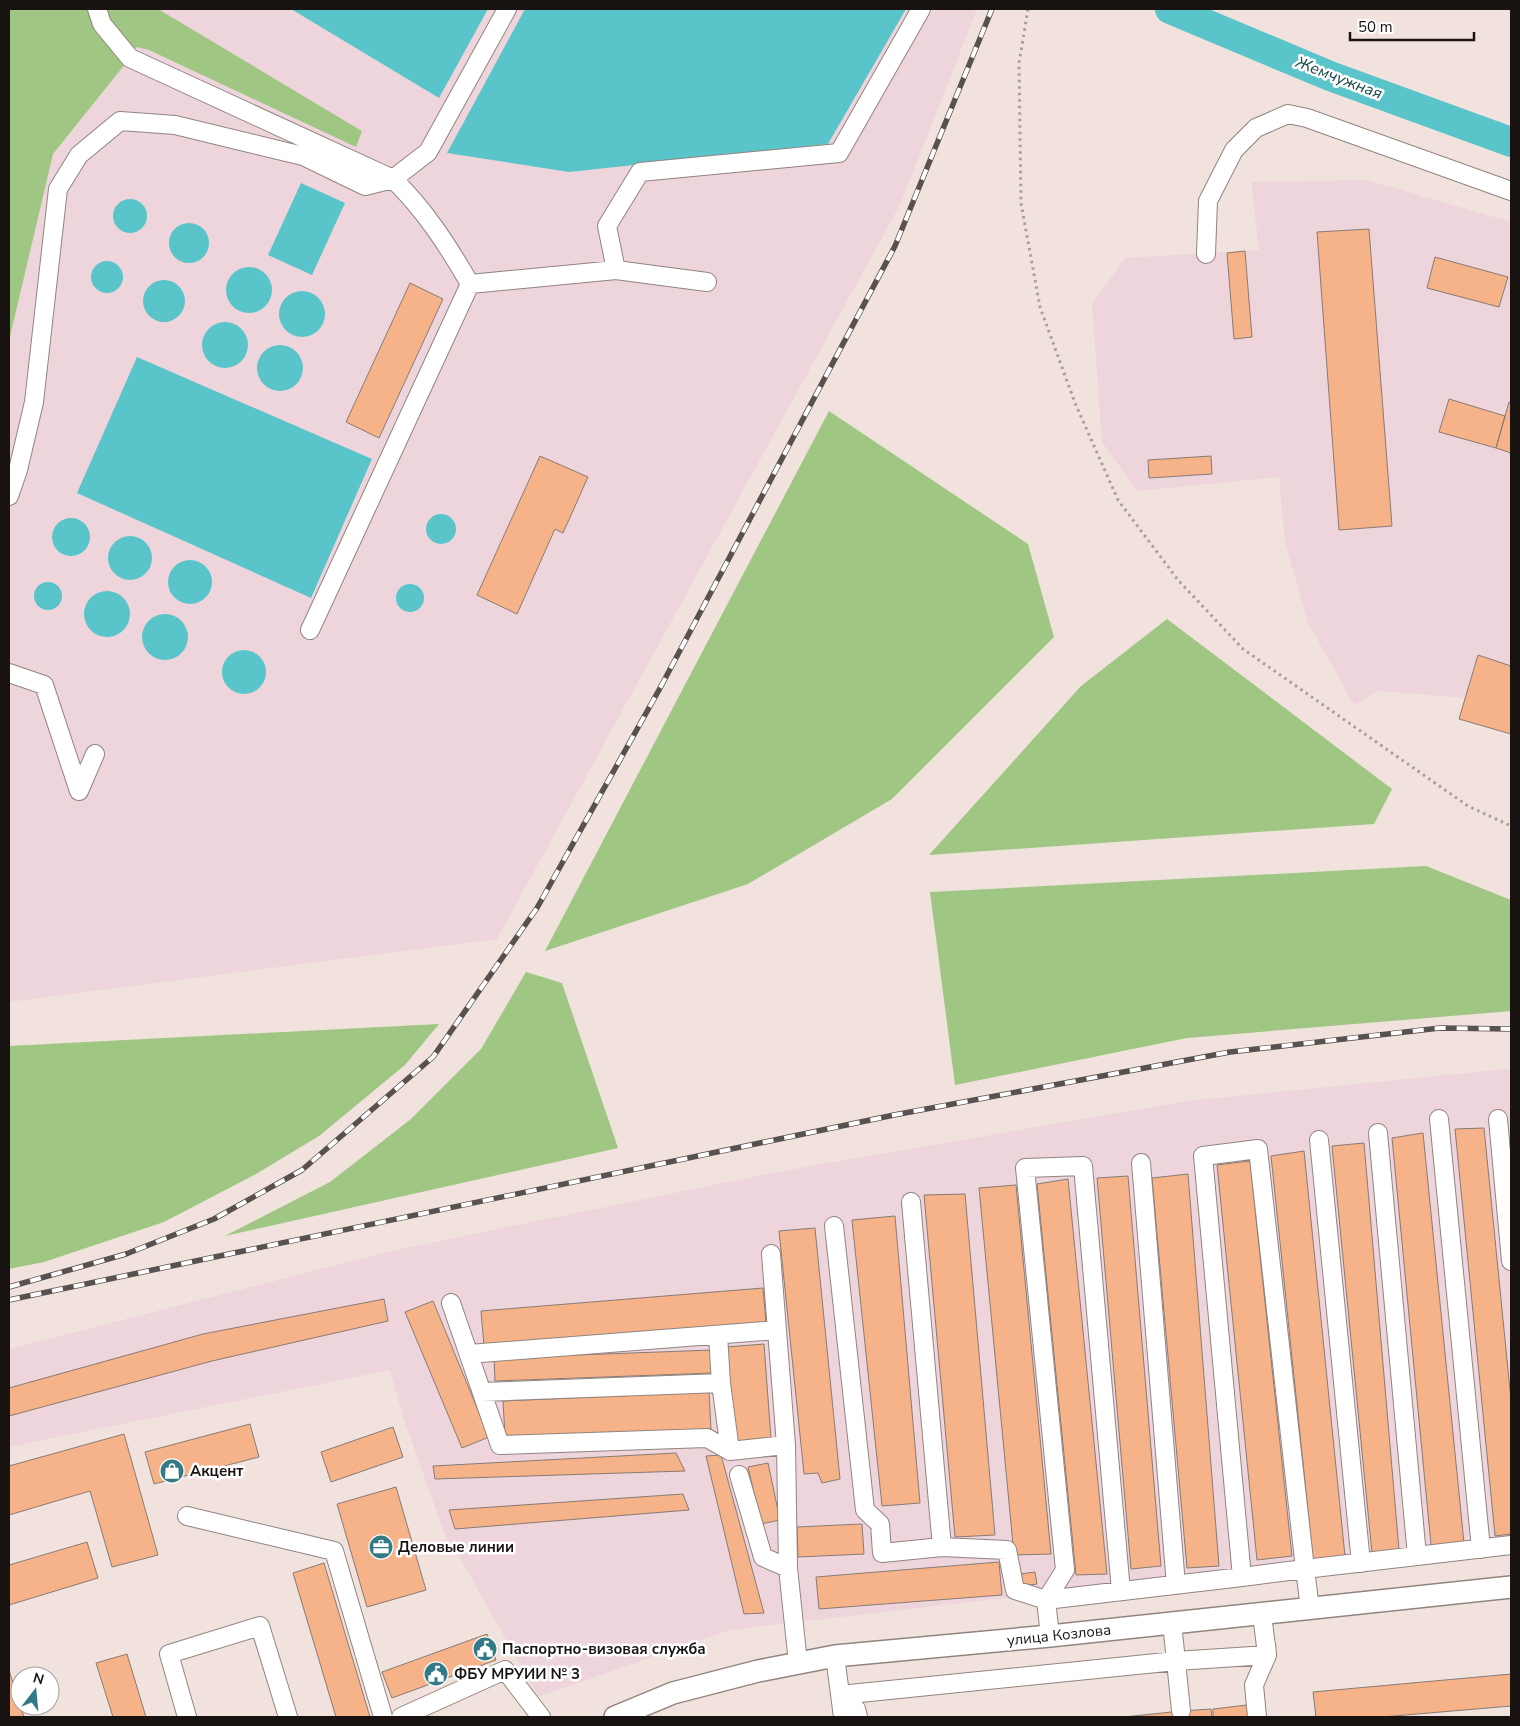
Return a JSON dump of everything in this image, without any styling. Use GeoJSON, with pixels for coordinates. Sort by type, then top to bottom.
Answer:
{"type":"FeatureCollection","features":[{"type":"Feature","properties":{"kind":"main road","name":"улица Козлова"},"geometry":{"type":"LineString","coordinates":[[615,1717],[673,1693],[758,1671],[835,1656],[1050,1636],[1511,1588]]}},
{"type":"Feature","properties":{"kind":"lane"},"geometry":{"type":"LineString","coordinates":[[98,9],[102,24],[130,58],[393,179],[412,197],[448,246],[470,284]]}},
{"type":"Feature","properties":{"kind":"lane"},"geometry":{"type":"LineString","coordinates":[[9,496],[18,470],[34,402],[58,189],[79,155],[120,121],[175,125],[303,156],[365,186],[393,179],[428,152],[507,9]]}},
{"type":"Feature","properties":{"kind":"lane"},"geometry":{"type":"LineString","coordinates":[[616,270],[607,226],[640,172],[839,153],[921,9]]}},
{"type":"Feature","properties":{"kind":"lane"},"geometry":{"type":"LineString","coordinates":[[1206,254],[1208,201],[1234,150],[1256,128],[1288,114],[1307,118],[1511,191]]}},
{"type":"Feature","properties":{"kind":"lane"},"geometry":{"type":"LineString","coordinates":[[470,284],[616,270],[707,282]]}},
{"type":"Feature","properties":{"kind":"lane"},"geometry":{"type":"LineString","coordinates":[[310,630],[470,284]]}},
{"type":"Feature","properties":{"kind":"lane"},"geometry":{"type":"LineString","coordinates":[[9,673],[44,686],[79,792],[95,754]]}},
{"type":"Feature","properties":{"kind":"lane"},"geometry":{"type":"LineString","coordinates":[[1439,1119],[1481,1549]]}},
{"type":"Feature","properties":{"kind":"lane"},"geometry":{"type":"LineString","coordinates":[[1498,1119],[1511,1261]]}},
{"type":"Feature","properties":{"kind":"lane"},"geometry":{"type":"LineString","coordinates":[[1378,1133],[1417,1556]]}},
{"type":"Feature","properties":{"kind":"lane"},"geometry":{"type":"LineString","coordinates":[[1319,1140],[1361,1563]]}},
{"type":"Feature","properties":{"kind":"lane"},"geometry":{"type":"LineString","coordinates":[[1242,1576],[1203,1156],[1258,1149],[1310,1609]]}},
{"type":"Feature","properties":{"kind":"lane"},"geometry":{"type":"LineString","coordinates":[[1141,1163],[1176,1584]]}},
{"type":"Feature","properties":{"kind":"lane"},"geometry":{"type":"LineString","coordinates":[[1050,1636],[1046,1600],[1065,1570],[1025,1168],[1083,1166],[1121,1591]]}},
{"type":"Feature","properties":{"kind":"lane"},"geometry":{"type":"LineString","coordinates":[[912,1202],[942,1547]]}},
{"type":"Feature","properties":{"kind":"lane"},"geometry":{"type":"LineString","coordinates":[[834,1226],[865,1510],[880,1524],[882,1553],[942,1547],[1007,1550],[1015,1590],[1046,1600],[1511,1545]]}},
{"type":"Feature","properties":{"kind":"lane"},"geometry":{"type":"LineString","coordinates":[[771,1254],[786,1445],[788,1568],[798,1664]]}},
{"type":"Feature","properties":{"kind":"lane"},"geometry":{"type":"LineString","coordinates":[[451,1302],[500,1445],[707,1438],[730,1451],[786,1445]]}},
{"type":"Feature","properties":{"kind":"lane"},"geometry":{"type":"LineString","coordinates":[[469,1354],[777,1330]]}},
{"type":"Feature","properties":{"kind":"lane"},"geometry":{"type":"LineString","coordinates":[[718,1335],[721,1383],[730,1451]]}},
{"type":"Feature","properties":{"kind":"lane"},"geometry":{"type":"LineString","coordinates":[[482,1392],[721,1383]]}},
{"type":"Feature","properties":{"kind":"lane"},"geometry":{"type":"LineString","coordinates":[[739,1475],[763,1557],[788,1568]]}},
{"type":"Feature","properties":{"kind":"lane"},"geometry":{"type":"LineString","coordinates":[[187,1516],[334,1551],[382,1717]]}},
{"type":"Feature","properties":{"kind":"lane"},"geometry":{"type":"LineString","coordinates":[[1258,1717],[1254,1685],[1267,1655],[1262,1614]]}},
{"type":"Feature","properties":{"kind":"lane"},"geometry":{"type":"LineString","coordinates":[[1172,1623],[1181,1712]]}},
{"type":"Feature","properties":{"kind":"lane"},"geometry":{"type":"LineString","coordinates":[[187,1717],[168,1654],[260,1626],[288,1717]]}},
{"type":"Feature","properties":{"kind":"lane"},"geometry":{"type":"LineString","coordinates":[[835,1656],[845,1710],[1176,1661],[1267,1655]]}},
{"type":"Feature","properties":{"kind":"lane"},"geometry":{"type":"LineString","coordinates":[[401,1717],[505,1670],[541,1717]]}},
{"type":"Feature","properties":{"kind":"path"},"geometry":{"type":"LineString","coordinates":[[1028,9],[1019,63],[1021,203],[1040,308],[1075,403],[1118,500],[1178,580],[1243,649],[1468,806],[1511,826]]}},
{"type":"Feature","properties":{"kind":"shaded area"},"geometry":{"type":"Polygon","coordinates":[[[158,9],[977,9],[901,203],[497,939],[9,1002],[9,341],[53,154],[130,58],[158,9]]]}},
{"type":"Feature","properties":{"kind":"shaded area"},"geometry":{"type":"Polygon","coordinates":[[[1367,180],[1511,222],[1511,734],[1459,719],[1465,698],[1378,691],[1354,705],[1308,623],[1285,542],[1279,477],[1137,491],[1102,442],[1092,304],[1125,258],[1259,250],[1251,182],[1367,180]]]}},
{"type":"Feature","properties":{"kind":"shaded area"},"geometry":{"type":"Polygon","coordinates":[[[1511,1070],[1511,1539],[730,1630],[538,1697],[463,1563],[446,1538],[403,1417],[390,1370],[9,1447],[9,1349],[391,1251],[771,1173],[1187,1101],[1511,1070]]]}},
{"type":"Feature","properties":{"kind":"green space"},"geometry":{"type":"Polygon","coordinates":[[[9,9],[158,9],[362,131],[356,147],[149,50],[136,47],[130,58],[53,154],[9,341],[9,9]]]}},
{"type":"Feature","properties":{"kind":"green space"},"geometry":{"type":"Polygon","coordinates":[[[829,411],[1028,544],[1054,637],[892,799],[748,884],[545,951],[829,411]]]}},
{"type":"Feature","properties":{"kind":"green space"},"geometry":{"type":"Polygon","coordinates":[[[1167,619],[1392,789],[1374,824],[929,855],[1081,686],[1167,619]]]}},
{"type":"Feature","properties":{"kind":"green space"},"geometry":{"type":"Polygon","coordinates":[[[1426,866],[1511,900],[1511,1011],[1187,1038],[955,1085],[930,892],[1426,866]]]}},
{"type":"Feature","properties":{"kind":"green space"},"geometry":{"type":"Polygon","coordinates":[[[526,972],[562,983],[618,1148],[225,1236],[330,1182],[411,1119],[481,1049],[526,972]]]}},
{"type":"Feature","properties":{"kind":"green space"},"geometry":{"type":"Polygon","coordinates":[[[439,1024],[405,1065],[319,1136],[256,1174],[164,1222],[44,1262],[9,1269],[9,1046],[439,1024]]]}},
{"type":"Feature","properties":{"kind":"water"},"geometry":{"type":"Polygon","coordinates":[[[291,9],[488,9],[439,98],[291,9]]]}},
{"type":"Feature","properties":{"kind":"water"},"geometry":{"type":"Polygon","coordinates":[[[525,9],[906,9],[828,144],[569,172],[447,153],[525,9]]]}},
{"type":"Feature","properties":{"kind":"water"},"geometry":{"type":"Polygon","coordinates":[[[301,183],[345,203],[312,275],[268,255],[301,183]]]}},
{"type":"Feature","properties":{"kind":"water"},"geometry":{"type":"Polygon","coordinates":[[[130,199],[137,200],[142,204],[146,209],[146,223],[142,228],[137,232],[130,233],[123,232],[118,228],[114,223],[113,216],[114,209],[118,204],[123,200],[130,199]]]}},
{"type":"Feature","properties":{"kind":"water"},"geometry":{"type":"Polygon","coordinates":[[[189,223],[203,229],[209,243],[203,257],[189,263],[175,257],[169,243],[175,229],[189,223]]]}},
{"type":"Feature","properties":{"kind":"water"},"geometry":{"type":"Polygon","coordinates":[[[107,261],[113,262],[118,266],[122,271],[122,283],[118,288],[113,292],[107,293],[101,292],[96,288],[92,283],[91,277],[92,271],[96,266],[101,262],[107,261]]]}},
{"type":"Feature","properties":{"kind":"water"},"geometry":{"type":"Polygon","coordinates":[[[249,267],[262,271],[268,277],[272,290],[268,303],[262,309],[249,313],[236,309],[230,303],[226,290],[230,277],[236,271],[249,267]]]}},
{"type":"Feature","properties":{"kind":"water"},"geometry":{"type":"Polygon","coordinates":[[[164,280],[179,286],[185,301],[179,316],[164,322],[149,316],[143,301],[149,286],[164,280]]]}},
{"type":"Feature","properties":{"kind":"water"},"geometry":{"type":"Polygon","coordinates":[[[302,291],[315,295],[321,301],[325,314],[321,327],[315,333],[302,337],[289,333],[283,327],[279,314],[283,301],[289,295],[302,291]]]}},
{"type":"Feature","properties":{"kind":"water"},"geometry":{"type":"Polygon","coordinates":[[[220,322],[230,322],[244,332],[248,345],[244,358],[238,364],[230,368],[220,368],[206,358],[202,350],[202,340],[212,326],[220,322]]]}},
{"type":"Feature","properties":{"kind":"water"},"geometry":{"type":"Polygon","coordinates":[[[280,345],[293,349],[299,355],[303,368],[299,381],[293,387],[280,391],[267,387],[261,381],[257,368],[261,355],[267,349],[280,345]]]}},
{"type":"Feature","properties":{"kind":"water"},"geometry":{"type":"Polygon","coordinates":[[[137,357],[372,459],[311,598],[77,493],[137,357]]]}},
{"type":"Feature","properties":{"kind":"water"},"geometry":{"type":"Polygon","coordinates":[[[441,514],[451,519],[456,529],[451,539],[441,544],[431,539],[426,529],[431,519],[441,514]]]}},
{"type":"Feature","properties":{"kind":"water"},"geometry":{"type":"Polygon","coordinates":[[[71,518],[84,524],[90,537],[84,550],[71,556],[58,550],[52,537],[58,524],[71,518]]]}},
{"type":"Feature","properties":{"kind":"water"},"geometry":{"type":"Polygon","coordinates":[[[134,536],[146,542],[151,549],[151,567],[146,574],[139,579],[126,580],[118,577],[111,570],[108,554],[111,546],[118,539],[134,536]]]}},
{"type":"Feature","properties":{"kind":"water"},"geometry":{"type":"Polygon","coordinates":[[[194,560],[206,566],[211,573],[211,591],[206,598],[199,603],[186,604],[178,601],[171,594],[168,578],[171,570],[178,563],[194,560]]]}},
{"type":"Feature","properties":{"kind":"water"},"geometry":{"type":"Polygon","coordinates":[[[48,582],[58,586],[62,596],[58,606],[48,610],[38,606],[34,596],[38,586],[48,582]]]}},
{"type":"Feature","properties":{"kind":"water"},"geometry":{"type":"Polygon","coordinates":[[[410,584],[420,588],[424,598],[420,608],[410,612],[400,608],[396,598],[400,588],[410,584]]]}},
{"type":"Feature","properties":{"kind":"water"},"geometry":{"type":"Polygon","coordinates":[[[103,591],[111,591],[120,595],[126,601],[130,614],[126,627],[120,633],[111,637],[103,637],[94,633],[88,627],[84,618],[84,610],[88,601],[94,595],[103,591]]]}},
{"type":"Feature","properties":{"kind":"water"},"geometry":{"type":"Polygon","coordinates":[[[160,614],[170,614],[184,624],[188,637],[184,650],[178,656],[170,660],[160,660],[146,650],[142,642],[142,632],[152,618],[160,614]]]}},
{"type":"Feature","properties":{"kind":"water"},"geometry":{"type":"Polygon","coordinates":[[[248,650],[260,656],[265,663],[265,681],[260,688],[253,693],[240,694],[232,691],[225,684],[222,668],[225,660],[232,653],[248,650]]]}},
{"type":"Feature","properties":{"kind":"building"},"geometry":{"type":"Polygon","coordinates":[[[1369,229],[1392,526],[1339,530],[1317,232],[1369,229]]]}},
{"type":"Feature","properties":{"kind":"building"},"geometry":{"type":"Polygon","coordinates":[[[1245,251],[1252,337],[1234,339],[1227,253],[1245,251]]]}},
{"type":"Feature","properties":{"kind":"building"},"geometry":{"type":"Polygon","coordinates":[[[1435,257],[1508,277],[1499,307],[1427,288],[1435,257]]]}},
{"type":"Feature","properties":{"kind":"building"},"geometry":{"type":"Polygon","coordinates":[[[410,283],[443,299],[379,438],[346,422],[410,283]]]}},
{"type":"Feature","properties":{"kind":"building"},"geometry":{"type":"Polygon","coordinates":[[[1449,399],[1505,416],[1496,448],[1439,432],[1449,399]]]}},
{"type":"Feature","properties":{"kind":"building"},"geometry":{"type":"Polygon","coordinates":[[[1509,402],[1511,403],[1511,453],[1496,448],[1509,402]]]}},
{"type":"Feature","properties":{"kind":"building"},"geometry":{"type":"Polygon","coordinates":[[[540,456],[588,477],[563,533],[555,529],[517,614],[477,595],[540,456]]]}},
{"type":"Feature","properties":{"kind":"building"},"geometry":{"type":"Polygon","coordinates":[[[1211,456],[1212,474],[1149,478],[1148,460],[1211,456]]]}},
{"type":"Feature","properties":{"kind":"building"},"geometry":{"type":"Polygon","coordinates":[[[1478,655],[1511,666],[1511,734],[1459,719],[1478,655]]]}},
{"type":"Feature","properties":{"kind":"building"},"geometry":{"type":"Polygon","coordinates":[[[1484,1128],[1511,1400],[1511,1534],[1495,1536],[1455,1129],[1484,1128]]]}},
{"type":"Feature","properties":{"kind":"building"},"geometry":{"type":"Polygon","coordinates":[[[1423,1133],[1464,1543],[1431,1545],[1392,1138],[1423,1133]]]}},
{"type":"Feature","properties":{"kind":"building"},"geometry":{"type":"Polygon","coordinates":[[[1364,1143],[1399,1550],[1372,1553],[1332,1146],[1364,1143]]]}},
{"type":"Feature","properties":{"kind":"building"},"geometry":{"type":"Polygon","coordinates":[[[1304,1151],[1345,1556],[1313,1559],[1271,1156],[1304,1151]]]}},
{"type":"Feature","properties":{"kind":"building"},"geometry":{"type":"Polygon","coordinates":[[[1250,1161],[1292,1556],[1257,1560],[1217,1165],[1250,1161]]]}},
{"type":"Feature","properties":{"kind":"building"},"geometry":{"type":"Polygon","coordinates":[[[1188,1174],[1219,1566],[1187,1568],[1152,1178],[1188,1174]]]}},
{"type":"Feature","properties":{"kind":"building"},"geometry":{"type":"Polygon","coordinates":[[[1128,1176],[1161,1566],[1131,1569],[1097,1178],[1128,1176]]]}},
{"type":"Feature","properties":{"kind":"building"},"geometry":{"type":"Polygon","coordinates":[[[1068,1179],[1107,1574],[1076,1575],[1037,1184],[1068,1179]]]}},
{"type":"Feature","properties":{"kind":"building"},"geometry":{"type":"Polygon","coordinates":[[[1016,1185],[1051,1554],[1014,1555],[979,1188],[1016,1185]]]}},
{"type":"Feature","properties":{"kind":"building"},"geometry":{"type":"Polygon","coordinates":[[[965,1194],[995,1535],[955,1537],[924,1195],[965,1194]]]}},
{"type":"Feature","properties":{"kind":"building"},"geometry":{"type":"Polygon","coordinates":[[[895,1216],[920,1503],[882,1506],[852,1220],[895,1216]]]}},
{"type":"Feature","properties":{"kind":"building"},"geometry":{"type":"Polygon","coordinates":[[[815,1228],[840,1479],[822,1483],[818,1473],[804,1474],[779,1231],[815,1228]]]}},
{"type":"Feature","properties":{"kind":"building"},"geometry":{"type":"Polygon","coordinates":[[[763,1288],[766,1323],[484,1346],[481,1311],[763,1288]]]}},
{"type":"Feature","properties":{"kind":"building"},"geometry":{"type":"Polygon","coordinates":[[[384,1299],[388,1321],[212,1361],[9,1416],[9,1388],[203,1334],[384,1299]]]}},
{"type":"Feature","properties":{"kind":"building"},"geometry":{"type":"Polygon","coordinates":[[[433,1301],[489,1437],[462,1448],[405,1312],[433,1301]]]}},
{"type":"Feature","properties":{"kind":"building"},"geometry":{"type":"Polygon","coordinates":[[[764,1344],[771,1439],[733,1442],[726,1347],[764,1344]]]}},
{"type":"Feature","properties":{"kind":"building"},"geometry":{"type":"Polygon","coordinates":[[[713,1350],[713,1373],[495,1381],[494,1358],[713,1350]]]}},
{"type":"Feature","properties":{"kind":"building"},"geometry":{"type":"Polygon","coordinates":[[[709,1392],[711,1429],[505,1437],[503,1401],[709,1392]]]}},
{"type":"Feature","properties":{"kind":"building"},"geometry":{"type":"Polygon","coordinates":[[[250,1424],[259,1457],[154,1484],[145,1452],[250,1424]]]}},
{"type":"Feature","properties":{"kind":"building"},"geometry":{"type":"Polygon","coordinates":[[[393,1427],[403,1457],[331,1482],[321,1452],[393,1427]]]}},
{"type":"Feature","properties":{"kind":"building"},"geometry":{"type":"Polygon","coordinates":[[[124,1434],[158,1555],[112,1567],[90,1491],[9,1515],[9,1466],[124,1434]]]}},
{"type":"Feature","properties":{"kind":"building"},"geometry":{"type":"Polygon","coordinates":[[[676,1453],[685,1471],[435,1479],[433,1466],[676,1453]]]}},
{"type":"Feature","properties":{"kind":"building"},"geometry":{"type":"Polygon","coordinates":[[[721,1455],[764,1613],[744,1614],[706,1456],[721,1455]]]}},
{"type":"Feature","properties":{"kind":"building"},"geometry":{"type":"Polygon","coordinates":[[[768,1463],[780,1520],[761,1524],[748,1467],[768,1463]]]}},
{"type":"Feature","properties":{"kind":"building","name":"Деловые линии"},"geometry":{"type":"Polygon","coordinates":[[[396,1487],[426,1590],[367,1607],[337,1504],[396,1487]]]}},
{"type":"Feature","properties":{"kind":"building"},"geometry":{"type":"Polygon","coordinates":[[[683,1494],[689,1510],[455,1529],[449,1510],[683,1494]]]}},
{"type":"Feature","properties":{"kind":"building"},"geometry":{"type":"Polygon","coordinates":[[[862,1524],[864,1554],[798,1557],[797,1527],[862,1524]]]}},
{"type":"Feature","properties":{"kind":"building"},"geometry":{"type":"Polygon","coordinates":[[[87,1542],[98,1578],[9,1605],[9,1565],[87,1542]]]}},
{"type":"Feature","properties":{"kind":"building"},"geometry":{"type":"Polygon","coordinates":[[[999,1562],[1002,1595],[819,1609],[816,1577],[999,1562]]]}},
{"type":"Feature","properties":{"kind":"building"},"geometry":{"type":"Polygon","coordinates":[[[324,1563],[370,1717],[336,1717],[293,1573],[324,1563]]]}},
{"type":"Feature","properties":{"kind":"building"},"geometry":{"type":"Polygon","coordinates":[[[1035,1572],[1037,1584],[1022,1586],[1020,1574],[1035,1572]]]}},
{"type":"Feature","properties":{"kind":"building"},"geometry":{"type":"Polygon","coordinates":[[[487,1634],[496,1660],[392,1698],[382,1672],[487,1634]]]}},
{"type":"Feature","properties":{"kind":"building"},"geometry":{"type":"Polygon","coordinates":[[[127,1654],[146,1717],[113,1717],[96,1663],[127,1654]]]}},
{"type":"Feature","properties":{"kind":"building"},"geometry":{"type":"Polygon","coordinates":[[[9,1670],[10,1716],[24,1717],[9,1717],[9,1670]]]}},
{"type":"Feature","properties":{"kind":"building"},"geometry":{"type":"Polygon","coordinates":[[[1511,1674],[1511,1706],[1382,1717],[1316,1717],[1313,1692],[1511,1674]]]}},
{"type":"Feature","properties":{"kind":"building"},"geometry":{"type":"Polygon","coordinates":[[[1247,1705],[1249,1717],[1213,1717],[1213,1709],[1247,1705]]]}},
{"type":"Feature","properties":{"kind":"building"},"geometry":{"type":"Polygon","coordinates":[[[1211,1709],[1212,1717],[1124,1717],[1181,1711],[1211,1709]]]}},
{"type":"Feature","properties":{"kind":"waterway","name":"Жемчужная"},"geometry":{"type":"LineString","coordinates":[[1170,9],[1330,76],[1511,142]]}},
{"type":"Feature","properties":{"kind":"railway"},"geometry":{"type":"LineString","coordinates":[[9,1287],[126,1254],[214,1219],[302,1170],[433,1057],[537,908],[659,690],[895,246],[992,9]]}},
{"type":"Feature","properties":{"kind":"railway"},"geometry":{"type":"LineString","coordinates":[[9,1300],[894,1115],[1230,1052],[1440,1028],[1511,1029]]}},
{"type":"Feature","properties":{"kind":"place","name":"Акцент"},"geometry":{"type":"Point","coordinates":[172,1471]}},
{"type":"Feature","properties":{"kind":"place","name":"Деловые линии"},"geometry":{"type":"Point","coordinates":[381,1547]}},
{"type":"Feature","properties":{"kind":"place","name":"Паспортно-визовая служба"},"geometry":{"type":"Point","coordinates":[485,1649]}},
{"type":"Feature","properties":{"kind":"place","name":"ФБУ МРУИИ № 3"},"geometry":{"type":"Point","coordinates":[436,1674]}}]}
